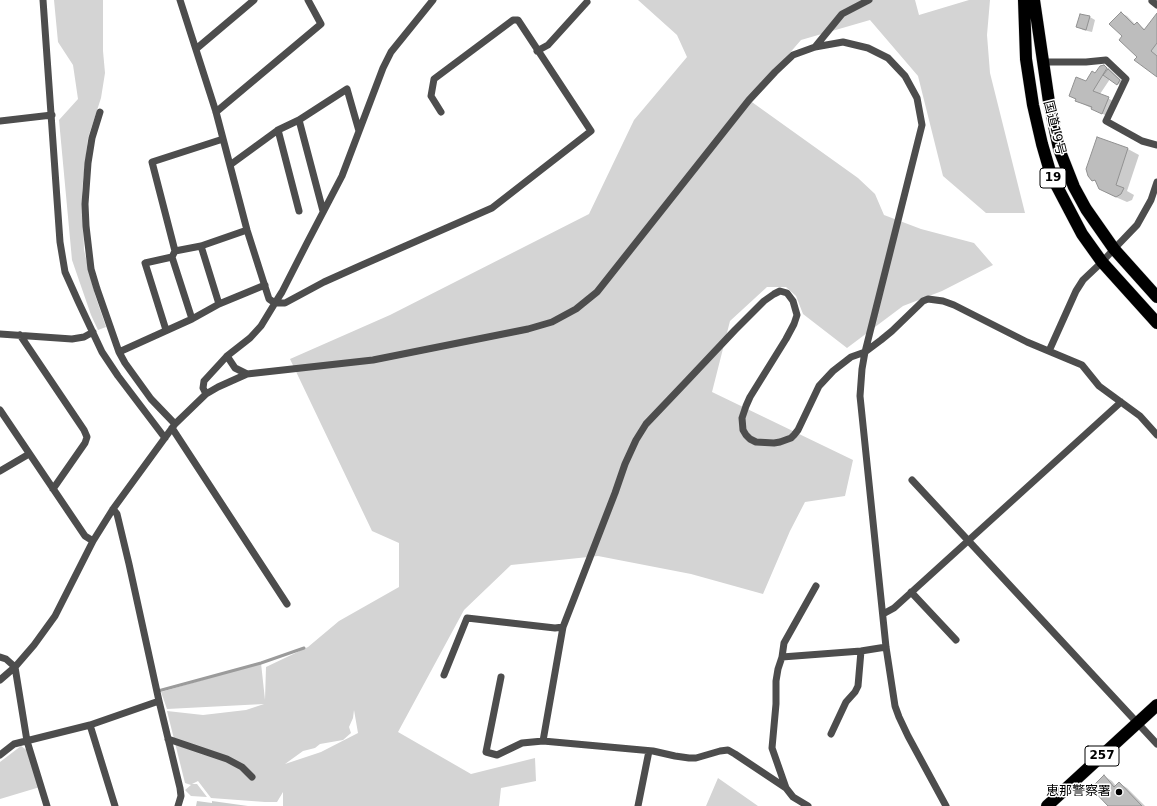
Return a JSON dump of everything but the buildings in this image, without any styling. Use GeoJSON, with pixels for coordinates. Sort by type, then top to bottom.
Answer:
{"type":"FeatureCollection","features":[{"type":"Feature","properties":{"kind":"highway","name":"国道19号"},"geometry":{"type":"LineString","coordinates":[[1024,0],[1026,59],[1033,105],[1042,144],[1052,175],[1082,234],[1102,262],[1157,323]]}},
{"type":"Feature","properties":{"kind":"highway","name":"国道19号"},"geometry":{"type":"LineString","coordinates":[[1034,0],[1048,102],[1062,155],[1074,187],[1086,209],[1114,249],[1157,297]]}},
{"type":"Feature","properties":{"kind":"highway","name":"257"},"geometry":{"type":"LineString","coordinates":[[1047,806],[1157,705]]}},
{"type":"Feature","properties":{"kind":"street"},"geometry":{"type":"LineString","coordinates":[[43,0],[60,242],[65,272],[102,352],[118,376],[165,438]]}},
{"type":"Feature","properties":{"kind":"street"},"geometry":{"type":"LineString","coordinates":[[180,0],[216,112],[247,230],[269,299],[275,303],[285,303],[324,282],[492,208],[591,131],[518,20],[513,20],[434,79],[432,96],[441,112]]}},
{"type":"Feature","properties":{"kind":"street"},"geometry":{"type":"LineString","coordinates":[[196,49],[254,0]]}},
{"type":"Feature","properties":{"kind":"street"},"geometry":{"type":"LineString","coordinates":[[216,112],[321,24],[308,0]]}},
{"type":"Feature","properties":{"kind":"street"},"geometry":{"type":"LineString","coordinates":[[206,394],[203,388],[204,381],[227,356],[250,338],[261,326],[282,292],[332,198],[342,176],[390,52],[433,0]]}},
{"type":"Feature","properties":{"kind":"street"},"geometry":{"type":"LineString","coordinates":[[815,47],[842,14],[868,0]]}},
{"type":"Feature","properties":{"kind":"street"},"geometry":{"type":"LineString","coordinates":[[537,51],[548,45],[587,2]]}},
{"type":"Feature","properties":{"kind":"street"},"geometry":{"type":"LineString","coordinates":[[0,680],[15,667],[34,645],[55,616],[93,541],[112,509],[174,426],[206,394],[247,374],[373,360],[528,329],[552,322],[576,309],[597,292],[749,100],[792,55],[815,47],[843,42],[868,48],[888,58],[905,76],[916,98],[922,125],[864,352],[860,385],[861,408],[886,647],[895,706],[899,718],[946,806]]}},
{"type":"Feature","properties":{"kind":"street"},"geometry":{"type":"LineString","coordinates":[[1042,62],[1086,62],[1106,60],[1126,79],[1106,121],[1142,141],[1157,144]]}},
{"type":"Feature","properties":{"kind":"street"},"geometry":{"type":"LineString","coordinates":[[230,165],[278,130],[299,120],[347,89],[359,131]]}},
{"type":"Feature","properties":{"kind":"street"},"geometry":{"type":"LineString","coordinates":[[100,112],[92,138],[88,163],[85,204],[86,226],[91,269],[120,352],[125,363],[151,399],[174,426],[287,604]]}},
{"type":"Feature","properties":{"kind":"street"},"geometry":{"type":"LineString","coordinates":[[0,121],[52,115]]}},
{"type":"Feature","properties":{"kind":"street"},"geometry":{"type":"LineString","coordinates":[[299,120],[324,211]]}},
{"type":"Feature","properties":{"kind":"street"},"geometry":{"type":"LineString","coordinates":[[278,130],[300,211]]}},
{"type":"Feature","properties":{"kind":"street"},"geometry":{"type":"LineString","coordinates":[[192,319],[174,254],[152,162],[223,139]]}},
{"type":"Feature","properties":{"kind":"street"},"geometry":{"type":"LineString","coordinates":[[1049,351],[1076,291],[1083,280],[1137,225],[1151,200],[1157,182]]}},
{"type":"Feature","properties":{"kind":"street"},"geometry":{"type":"LineString","coordinates":[[166,330],[145,263],[247,230]]}},
{"type":"Feature","properties":{"kind":"street"},"geometry":{"type":"LineString","coordinates":[[201,246],[219,304]]}},
{"type":"Feature","properties":{"kind":"street"},"geometry":{"type":"LineString","coordinates":[[120,352],[192,319],[219,304],[265,285]]}},
{"type":"Feature","properties":{"kind":"street"},"geometry":{"type":"LineString","coordinates":[[543,741],[563,627],[625,464],[636,440],[646,424],[735,330],[764,301],[780,291],[783,291],[790,296],[797,315],[786,339],[750,397],[742,418],[742,424],[746,435],[756,442],[774,443],[791,438],[798,430],[819,386],[833,371],[851,357],[864,352],[892,331],[923,301],[928,299],[943,301],[954,305],[1027,342],[1082,365],[1099,386],[1140,416],[1157,435]]}},
{"type":"Feature","properties":{"kind":"street"},"geometry":{"type":"LineString","coordinates":[[0,334],[72,340],[84,337],[92,332]]}},
{"type":"Feature","properties":{"kind":"street"},"geometry":{"type":"LineString","coordinates":[[20,335],[84,430],[87,437],[53,489]]}},
{"type":"Feature","properties":{"kind":"street"},"geometry":{"type":"LineString","coordinates":[[227,356],[235,368],[247,374]]}},
{"type":"Feature","properties":{"kind":"street"},"geometry":{"type":"LineString","coordinates":[[883,614],[894,608],[1121,402]]}},
{"type":"Feature","properties":{"kind":"street"},"geometry":{"type":"LineString","coordinates":[[0,410],[85,536],[93,541]]}},
{"type":"Feature","properties":{"kind":"street"},"geometry":{"type":"LineString","coordinates":[[0,472],[29,454]]}},
{"type":"Feature","properties":{"kind":"street"},"geometry":{"type":"LineString","coordinates":[[912,480],[1157,744]]}},
{"type":"Feature","properties":{"kind":"street"},"geometry":{"type":"LineString","coordinates":[[112,509],[117,514],[180,788],[181,796],[178,806]]}},
{"type":"Feature","properties":{"kind":"street"},"geometry":{"type":"LineString","coordinates":[[786,788],[772,748],[776,704],[776,681],[784,642],[816,586]]}},
{"type":"Feature","properties":{"kind":"street"},"geometry":{"type":"LineString","coordinates":[[911,592],[956,640]]}},
{"type":"Feature","properties":{"kind":"street"},"geometry":{"type":"LineString","coordinates":[[444,675],[467,618],[556,628],[563,627]]}},
{"type":"Feature","properties":{"kind":"street"},"geometry":{"type":"LineString","coordinates":[[782,657],[861,651],[886,647]]}},
{"type":"Feature","properties":{"kind":"street"},"geometry":{"type":"LineString","coordinates":[[832,734],[846,702],[858,686],[861,651]]}},
{"type":"Feature","properties":{"kind":"street"},"geometry":{"type":"LineString","coordinates":[[0,657],[6,659],[15,667],[27,741],[47,806]]}},
{"type":"Feature","properties":{"kind":"street"},"geometry":{"type":"LineString","coordinates":[[501,677],[486,752],[497,755],[522,743],[543,741],[619,747],[653,751],[689,758],[696,758],[728,750],[786,788],[793,797],[808,806]]}},
{"type":"Feature","properties":{"kind":"street"},"geometry":{"type":"LineString","coordinates":[[0,756],[14,744],[90,725],[159,701]]}},
{"type":"Feature","properties":{"kind":"street"},"geometry":{"type":"LineString","coordinates":[[90,725],[115,806]]}},
{"type":"Feature","properties":{"kind":"street"},"geometry":{"type":"LineString","coordinates":[[168,739],[227,759],[242,767],[252,777]]}},
{"type":"Feature","properties":{"kind":"street"},"geometry":{"type":"LineString","coordinates":[[638,806],[649,751]]}},
{"type":"Feature","properties":{"kind":"shaded area"},"geometry":{"type":"Polygon","coordinates":[[[54,0],[103,0],[103,51],[105,73],[101,98],[88,138],[82,190],[84,250],[95,295],[106,327],[98,330],[91,315],[72,260],[59,120],[78,99],[73,65],[58,42],[54,0]]]}},
{"type":"Feature","properties":{"kind":"shaded area"},"geometry":{"type":"Polygon","coordinates":[[[638,0],[915,0],[919,15],[969,0],[990,0],[987,35],[990,73],[1025,213],[986,213],[943,176],[918,76],[870,20],[801,40],[749,100],[858,178],[875,194],[884,215],[921,229],[974,243],[993,265],[942,291],[903,306],[847,348],[803,314],[796,296],[786,287],[767,287],[730,321],[712,392],[853,460],[845,496],[805,502],[790,531],[763,594],[691,574],[598,556],[511,565],[464,610],[398,732],[471,774],[535,758],[536,781],[501,788],[499,806],[283,806],[283,792],[277,802],[211,798],[198,781],[192,784],[197,784],[207,797],[191,796],[185,790],[191,785],[185,783],[167,711],[203,715],[246,710],[264,704],[167,709],[161,692],[261,663],[265,700],[266,667],[308,647],[339,621],[399,587],[399,543],[372,531],[290,359],[390,315],[589,214],[634,120],[687,57],[677,35],[638,0]],[[354,710],[353,718],[349,727],[351,733],[343,740],[320,744],[315,748],[303,751],[285,764],[321,752],[358,733],[354,710]]]}},
{"type":"Feature","properties":{"kind":"shaded area"},"geometry":{"type":"Polygon","coordinates":[[[21,746],[28,751],[40,787],[0,799],[0,762],[21,746]]]}},
{"type":"Feature","properties":{"kind":"shaded area"},"geometry":{"type":"Polygon","coordinates":[[[718,778],[758,806],[706,806],[718,778]]]}},
{"type":"Feature","properties":{"kind":"waterway"},"geometry":{"type":"LineString","coordinates":[[158,691],[261,663],[304,648]]}},
{"type":"Feature","properties":{"kind":"place","name":"恵那警察署"},"geometry":{"type":"Point","coordinates":[1119,792]}}]}
